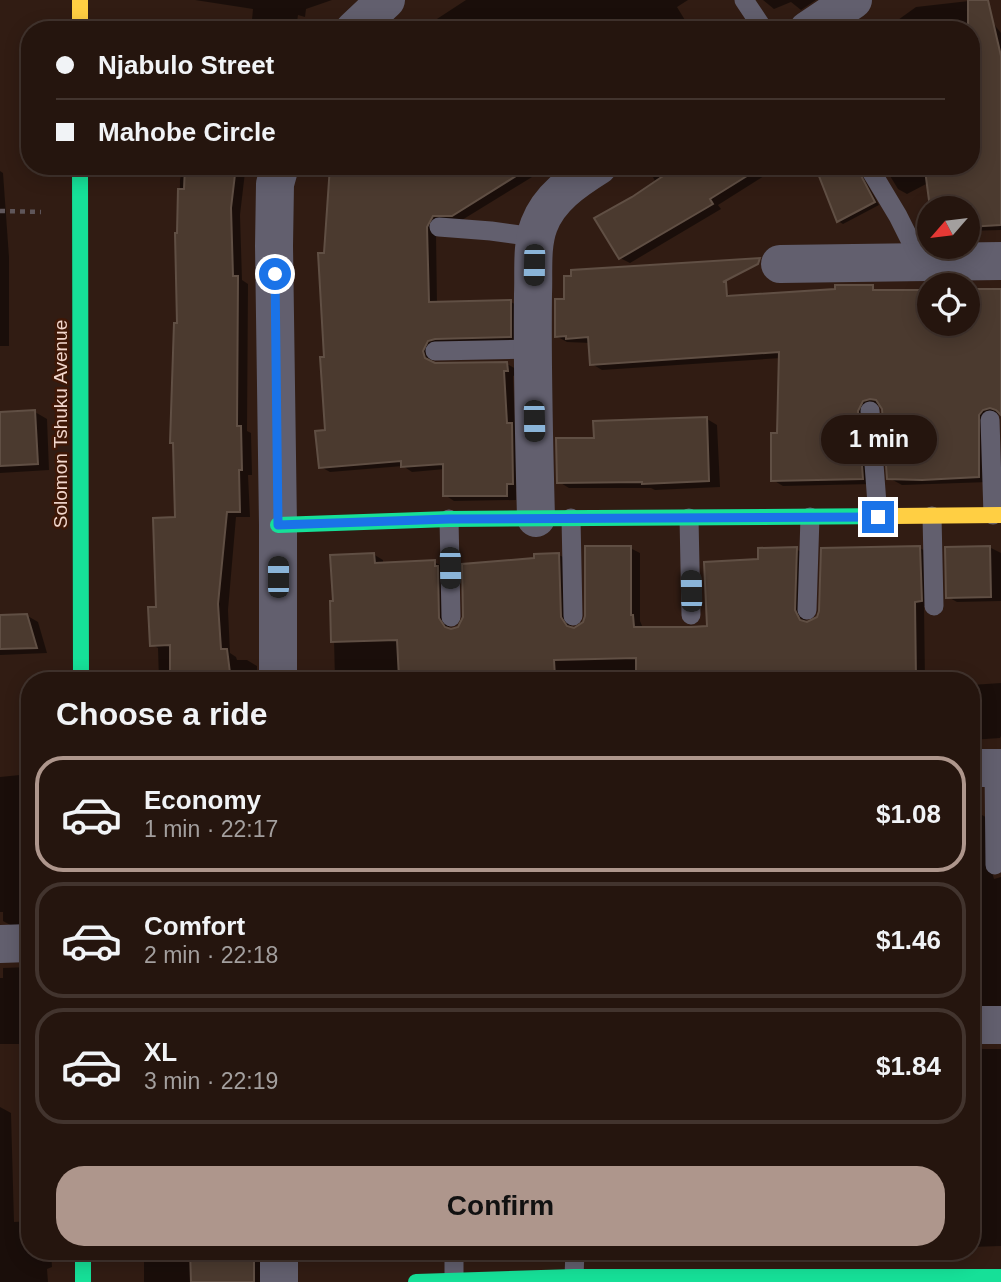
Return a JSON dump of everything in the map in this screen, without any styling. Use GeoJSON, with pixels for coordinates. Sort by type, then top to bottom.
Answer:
{"type":"FeatureCollection","features":[{"type":"Feature","properties":{"kind":"street"},"geometry":{"type":"LineString","coordinates":[[80,0],[80,21]]}},
{"type":"Feature","properties":{"kind":"street"},"geometry":{"type":"LineString","coordinates":[[364,21],[386,0]]}},
{"type":"Feature","properties":{"kind":"street"},"geometry":{"type":"LineString","coordinates":[[822,21],[853,0]]}},
{"type":"Feature","properties":{"kind":"street","name":"Solomon Tshuku Avenue"},"geometry":{"type":"LineString","coordinates":[[80,175],[81,672]]}},
{"type":"Feature","properties":{"kind":"street"},"geometry":{"type":"LineString","coordinates":[[278,175],[274,246],[278,672]]}},
{"type":"Feature","properties":{"kind":"street"},"geometry":{"type":"LineString","coordinates":[[554,518],[532,349],[535,237],[545,213],[575,175]]}},
{"type":"Feature","properties":{"kind":"street"},"geometry":{"type":"LineString","coordinates":[[780,264],[1001,261]]}},
{"type":"Feature","properties":{"kind":"street"},"geometry":{"type":"LineString","coordinates":[[278,525],[449,519],[997,515]]}},
{"type":"Feature","properties":{"kind":"street"},"geometry":{"type":"LineString","coordinates":[[0,944],[21,943]]}},
{"type":"Feature","properties":{"kind":"street"},"geometry":{"type":"LineString","coordinates":[[980,1025],[1001,1025]]}},
{"type":"Feature","properties":{"kind":"street"},"geometry":{"type":"LineString","coordinates":[[83,1260],[83,1282]]}},
{"type":"Feature","properties":{"kind":"street"},"geometry":{"type":"LineString","coordinates":[[279,1260],[279,1282]]}},
{"type":"Feature","properties":{"kind":"street"},"geometry":{"type":"LineString","coordinates":[[416,1282],[516,1281],[574,1277],[638,1280],[1001,1277]]}},
{"type":"Feature","properties":{"kind":"lane"},"geometry":{"type":"LineString","coordinates":[[744,0],[758,21]]}},
{"type":"Feature","properties":{"kind":"lane"},"geometry":{"type":"LineString","coordinates":[[873,175],[921,262]]}},
{"type":"Feature","properties":{"kind":"lane"},"geometry":{"type":"LineString","coordinates":[[439,227],[535,237]]}},
{"type":"Feature","properties":{"kind":"lane"},"geometry":{"type":"LineString","coordinates":[[435,351],[532,349]]}},
{"type":"Feature","properties":{"kind":"lane"},"geometry":{"type":"LineString","coordinates":[[870,411],[878,517]]}},
{"type":"Feature","properties":{"kind":"lane"},"geometry":{"type":"LineString","coordinates":[[990,420],[997,515]]}},
{"type":"Feature","properties":{"kind":"lane"},"geometry":{"type":"LineString","coordinates":[[932,516],[934,606]]}},
{"type":"Feature","properties":{"kind":"lane"},"geometry":{"type":"LineString","coordinates":[[807,610],[810,517]]}},
{"type":"Feature","properties":{"kind":"lane"},"geometry":{"type":"LineString","coordinates":[[554,518],[573,616]]}},
{"type":"Feature","properties":{"kind":"lane"},"geometry":{"type":"LineString","coordinates":[[690,518],[691,615]]}},
{"type":"Feature","properties":{"kind":"lane"},"geometry":{"type":"LineString","coordinates":[[449,519],[451,617]]}},
{"type":"Feature","properties":{"kind":"lane"},"geometry":{"type":"LineString","coordinates":[[989,768],[995,864]]}},
{"type":"Feature","properties":{"kind":"lane"},"geometry":{"type":"LineString","coordinates":[[454,1260],[454,1281]]}},
{"type":"Feature","properties":{"kind":"lane"},"geometry":{"type":"LineString","coordinates":[[574,1277],[575,1260]]}},
{"type":"Feature","properties":{"kind":"building"},"geometry":{"type":"Polygon","coordinates":[[[968,0],[988,0],[1001,56],[1001,225],[980,226],[980,196],[928,196],[926,175],[980,175],[980,21],[968,21],[968,0]]]}},
{"type":"Feature","properties":{"kind":"building"},"geometry":{"type":"Polygon","coordinates":[[[185,175],[235,175],[231,208],[233,276],[238,276],[237,426],[241,426],[242,470],[239,470],[240,512],[227,512],[218,604],[221,649],[227,649],[230,672],[170,672],[170,645],[150,646],[148,607],[156,607],[153,518],[175,517],[173,443],[170,443],[174,323],[177,323],[175,233],[178,189],[184,189],[185,175]]]}},
{"type":"Feature","properties":{"kind":"building"},"geometry":{"type":"Polygon","coordinates":[[[329,175],[518,175],[452,216],[433,216],[427,227],[429,302],[511,300],[511,337],[435,339],[428,341],[423,351],[425,358],[435,363],[507,362],[508,371],[504,371],[507,423],[512,423],[513,484],[507,484],[507,496],[443,496],[443,464],[401,467],[401,461],[319,468],[315,431],[325,430],[320,357],[324,357],[318,253],[324,253],[329,175]]]}},
{"type":"Feature","properties":{"kind":"building"},"geometry":{"type":"Polygon","coordinates":[[[665,175],[749,175],[710,199],[713,204],[619,259],[594,218],[665,175]]]}},
{"type":"Feature","properties":{"kind":"building"},"geometry":{"type":"Polygon","coordinates":[[[819,175],[861,175],[875,202],[837,222],[819,175]]]}},
{"type":"Feature","properties":{"kind":"building"},"geometry":{"type":"Polygon","coordinates":[[[760,258],[758,264],[723,282],[726,282],[727,296],[835,289],[835,285],[873,285],[873,290],[917,290],[917,336],[980,336],[980,289],[1001,289],[1001,415],[990,408],[979,415],[979,477],[887,479],[882,409],[876,400],[870,399],[863,401],[858,411],[863,479],[771,481],[771,433],[777,433],[779,352],[590,365],[588,337],[555,337],[555,299],[564,299],[564,276],[571,276],[571,270],[760,258]]]}},
{"type":"Feature","properties":{"kind":"building"},"geometry":{"type":"Polygon","coordinates":[[[35,410],[38,464],[0,466],[0,412],[35,410]]]}},
{"type":"Feature","properties":{"kind":"building"},"geometry":{"type":"Polygon","coordinates":[[[707,417],[709,481],[642,484],[557,483],[556,438],[594,438],[593,421],[707,417]]]}},
{"type":"Feature","properties":{"kind":"building"},"geometry":{"type":"Polygon","coordinates":[[[585,546],[631,546],[631,615],[634,627],[691,627],[707,626],[704,562],[758,559],[758,548],[797,547],[795,610],[800,620],[807,622],[817,617],[819,611],[821,548],[920,546],[922,601],[915,602],[916,672],[636,672],[636,658],[554,660],[555,672],[399,672],[397,640],[331,642],[330,601],[333,601],[330,555],[374,553],[375,563],[435,560],[435,566],[438,566],[439,618],[445,627],[451,629],[458,627],[463,617],[462,564],[534,558],[534,554],[559,553],[561,617],[567,626],[574,628],[583,622],[585,546]]]}},
{"type":"Feature","properties":{"kind":"building"},"geometry":{"type":"Polygon","coordinates":[[[990,546],[991,597],[946,598],[945,547],[990,546]]]}},
{"type":"Feature","properties":{"kind":"building"},"geometry":{"type":"Polygon","coordinates":[[[27,614],[37,648],[0,649],[0,615],[27,614]]]}},
{"type":"Feature","properties":{"kind":"building"},"geometry":{"type":"Polygon","coordinates":[[[190,1260],[254,1260],[254,1282],[191,1282],[190,1260]]]}},
{"type":"Feature","properties":{"kind":"traffic: fast"},"geometry":{"type":"LineString","coordinates":[[80,175],[81,672]]}},
{"type":"Feature","properties":{"kind":"traffic: fast"},"geometry":{"type":"LineString","coordinates":[[278,525],[449,519],[894,516]]}},
{"type":"Feature","properties":{"kind":"traffic: fast"},"geometry":{"type":"LineString","coordinates":[[83,1260],[83,1282]]}},
{"type":"Feature","properties":{"kind":"traffic: fast"},"geometry":{"type":"LineString","coordinates":[[416,1282],[574,1277],[1001,1277]]}},
{"type":"Feature","properties":{"kind":"traffic: slow"},"geometry":{"type":"LineString","coordinates":[[80,0],[80,21]]}},
{"type":"Feature","properties":{"kind":"traffic: slow"},"geometry":{"type":"LineString","coordinates":[[894,516],[1001,515]]}},
{"type":"Feature","properties":{"kind":"route"},"geometry":{"type":"LineString","coordinates":[[275,274],[278,525],[449,519],[878,517]]}}]}
